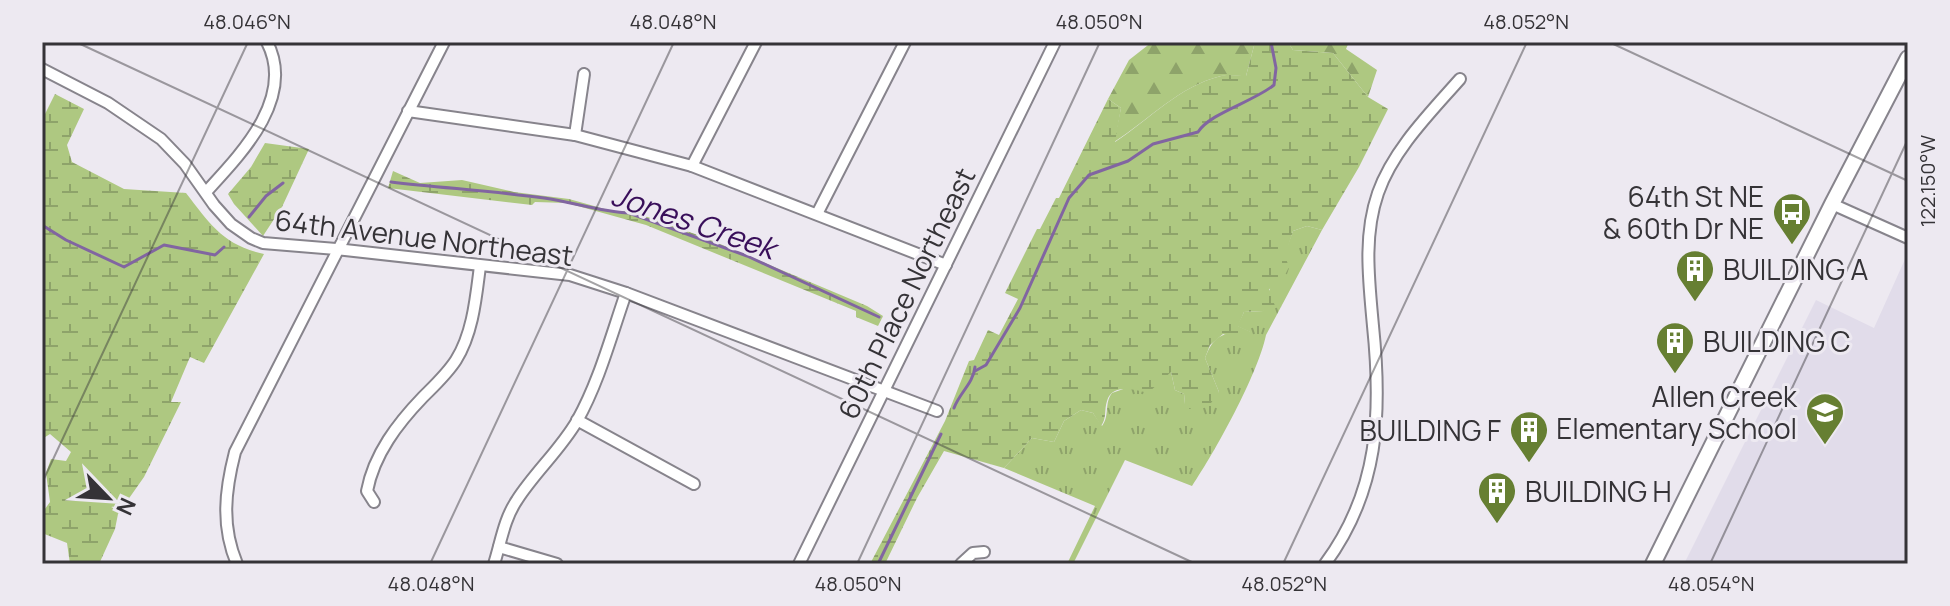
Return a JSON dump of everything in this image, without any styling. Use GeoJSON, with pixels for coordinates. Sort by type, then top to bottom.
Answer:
{"type":"FeatureCollection","features":[{"type":"Feature","properties":{"kind":"main road"},"geometry":{"type":"LineString","coordinates":[[1653,564],[1908,58]]}},
{"type":"Feature","properties":{"kind":"street"},"geometry":{"type":"LineString","coordinates":[[206,192],[240,155],[271,100],[276,79],[275,62],[267,42]]}},
{"type":"Feature","properties":{"kind":"street"},"geometry":{"type":"LineString","coordinates":[[237,564],[229,543],[225,513],[227,481],[235,452],[444,42]]}},
{"type":"Feature","properties":{"kind":"street"},"geometry":{"type":"LineString","coordinates":[[692,166],[756,42]]}},
{"type":"Feature","properties":{"kind":"street"},"geometry":{"type":"LineString","coordinates":[[817,214],[905,42]]}},
{"type":"Feature","properties":{"kind":"street","name":"60th Place Northeast"},"geometry":{"type":"LineString","coordinates":[[799,564],[1055,42]]}},
{"type":"Feature","properties":{"kind":"street","name":"64th Avenue Northeast"},"geometry":{"type":"LineString","coordinates":[[42,69],[108,103],[161,139],[185,164],[231,224],[263,243],[570,275],[626,293],[937,411]]}},
{"type":"Feature","properties":{"kind":"street"},"geometry":{"type":"LineString","coordinates":[[575,135],[584,74]]}},
{"type":"Feature","properties":{"kind":"street"},"geometry":{"type":"LineString","coordinates":[[1325,564],[1357,511],[1373,453],[1378,411],[1368,250],[1373,212],[1391,166],[1460,79]]}},
{"type":"Feature","properties":{"kind":"street"},"geometry":{"type":"LineString","coordinates":[[408,111],[575,135],[692,166],[946,265]]}},
{"type":"Feature","properties":{"kind":"street"},"geometry":{"type":"LineString","coordinates":[[1832,204],[1908,238]]}},
{"type":"Feature","properties":{"kind":"street"},"geometry":{"type":"LineString","coordinates":[[374,502],[367,491],[369,479],[384,447],[403,419],[457,359],[474,310],[480,266]]}},
{"type":"Feature","properties":{"kind":"street"},"geometry":{"type":"LineString","coordinates":[[494,564],[504,525],[515,502],[555,454],[577,420],[594,385],[626,293]]}},
{"type":"Feature","properties":{"kind":"street"},"geometry":{"type":"LineString","coordinates":[[577,420],[694,484]]}},
{"type":"Feature","properties":{"kind":"street"},"geometry":{"type":"LineString","coordinates":[[499,547],[557,564]]}},
{"type":"Feature","properties":{"kind":"street"},"geometry":{"type":"LineString","coordinates":[[961,564],[973,553],[984,552]]}},
{"type":"Feature","properties":{"kind":"shaded area","name":"Allen Creek Elementary School"},"geometry":{"type":"Polygon","coordinates":[[[1906,257],[1908,564],[1684,564],[1816,300],[1874,328],[1906,257]]]}},
{"type":"Feature","properties":{"kind":"green space"},"geometry":{"type":"Polygon","coordinates":[[[1152,42],[1255,42],[1246,76],[1221,76],[1191,87],[1114,142],[1121,108],[1108,99],[1129,60],[1152,42]]]}},
{"type":"Feature","properties":{"kind":"green space"},"geometry":{"type":"Polygon","coordinates":[[[1255,42],[1288,42],[1293,50],[1333,53],[1368,97],[1388,109],[1322,230],[1307,226],[1293,231],[1285,256],[1289,267],[1279,287],[1269,289],[1275,306],[1263,311],[1244,312],[1238,326],[1251,332],[1247,341],[1223,334],[1210,345],[1205,358],[1219,392],[1211,403],[1189,409],[1184,394],[1175,390],[1171,372],[1148,393],[1125,389],[1110,395],[1101,426],[1093,413],[1081,410],[1064,421],[1054,442],[1032,438],[1004,468],[944,451],[885,564],[870,564],[945,421],[969,361],[974,360],[988,330],[999,335],[1018,299],[1005,293],[1037,229],[1040,229],[1056,198],[1059,198],[1108,99],[1121,108],[1115,142],[1192,87],[1221,76],[1246,76],[1255,42]]]}},
{"type":"Feature","properties":{"kind":"green space"},"geometry":{"type":"Polygon","coordinates":[[[1288,42],[1349,42],[1346,49],[1377,70],[1368,97],[1333,53],[1293,50],[1288,42]]]}},
{"type":"Feature","properties":{"kind":"green space"},"geometry":{"type":"Polygon","coordinates":[[[55,94],[84,109],[67,145],[72,162],[124,189],[186,193],[219,232],[238,245],[264,254],[204,363],[190,357],[171,402],[181,402],[144,477],[118,514],[115,529],[99,564],[70,564],[67,543],[42,533],[42,513],[50,502],[46,473],[51,459],[66,461],[71,452],[50,434],[42,439],[42,120],[55,94]]]}},
{"type":"Feature","properties":{"kind":"green space"},"geometry":{"type":"Polygon","coordinates":[[[265,143],[309,149],[282,207],[263,236],[228,194],[251,167],[265,143]]]}},
{"type":"Feature","properties":{"kind":"green space"},"geometry":{"type":"Polygon","coordinates":[[[393,171],[420,183],[462,180],[645,216],[706,238],[867,306],[883,316],[878,326],[856,317],[856,311],[646,225],[567,203],[535,202],[532,205],[388,188],[393,171]]]}},
{"type":"Feature","properties":{"kind":"green space"},"geometry":{"type":"Polygon","coordinates":[[[1307,226],[1322,230],[1266,335],[1235,412],[1192,486],[1125,460],[1073,564],[1067,564],[1095,506],[1004,468],[1032,438],[1054,442],[1064,421],[1081,410],[1093,413],[1102,426],[1112,393],[1171,372],[1175,390],[1184,394],[1185,404],[1219,392],[1205,358],[1209,349],[1222,336],[1250,332],[1237,326],[1244,312],[1263,311],[1293,231],[1307,226]]]}},
{"type":"Feature","properties":{"kind":"waterway","name":"Jones Creek"},"geometry":{"type":"LineString","coordinates":[[975,371],[986,365],[1020,308],[1069,198],[1089,175],[1128,161],[1153,144],[1198,132],[1212,119],[1274,85],[1276,68],[1271,42]]}},
{"type":"Feature","properties":{"kind":"waterway","name":"Jones Creek"},"geometry":{"type":"LineString","coordinates":[[391,182],[506,193],[629,213],[747,256],[879,317]]}},
{"type":"Feature","properties":{"kind":"waterway","name":"Jones Creek"},"geometry":{"type":"LineString","coordinates":[[249,217],[266,196],[283,183]]}},
{"type":"Feature","properties":{"kind":"waterway","name":"Jones Creek"},"geometry":{"type":"LineString","coordinates":[[42,225],[66,240],[124,267],[164,245],[215,255],[224,247]]}},
{"type":"Feature","properties":{"kind":"waterway"},"geometry":{"type":"LineString","coordinates":[[954,408],[975,367]]}},
{"type":"Feature","properties":{"kind":"waterway"},"geometry":{"type":"LineString","coordinates":[[878,564],[941,434]]}},
{"type":"Feature","properties":{"kind":"place","name":"64th St NE & 60th Dr NE"},"geometry":{"type":"Point","coordinates":[1792,246]}},
{"type":"Feature","properties":{"kind":"place","name":"BUILDING A"},"geometry":{"type":"Point","coordinates":[1695,303]}},
{"type":"Feature","properties":{"kind":"place","name":"BUILDING C"},"geometry":{"type":"Point","coordinates":[1675,375]}},
{"type":"Feature","properties":{"kind":"place","name":"Allen Creek Elementary School"},"geometry":{"type":"Point","coordinates":[1825,446]}},
{"type":"Feature","properties":{"kind":"place","name":"BUILDING F"},"geometry":{"type":"Point","coordinates":[1529,464]}},
{"type":"Feature","properties":{"kind":"place","name":"BUILDING H"},"geometry":{"type":"Point","coordinates":[1497,525]}}]}
